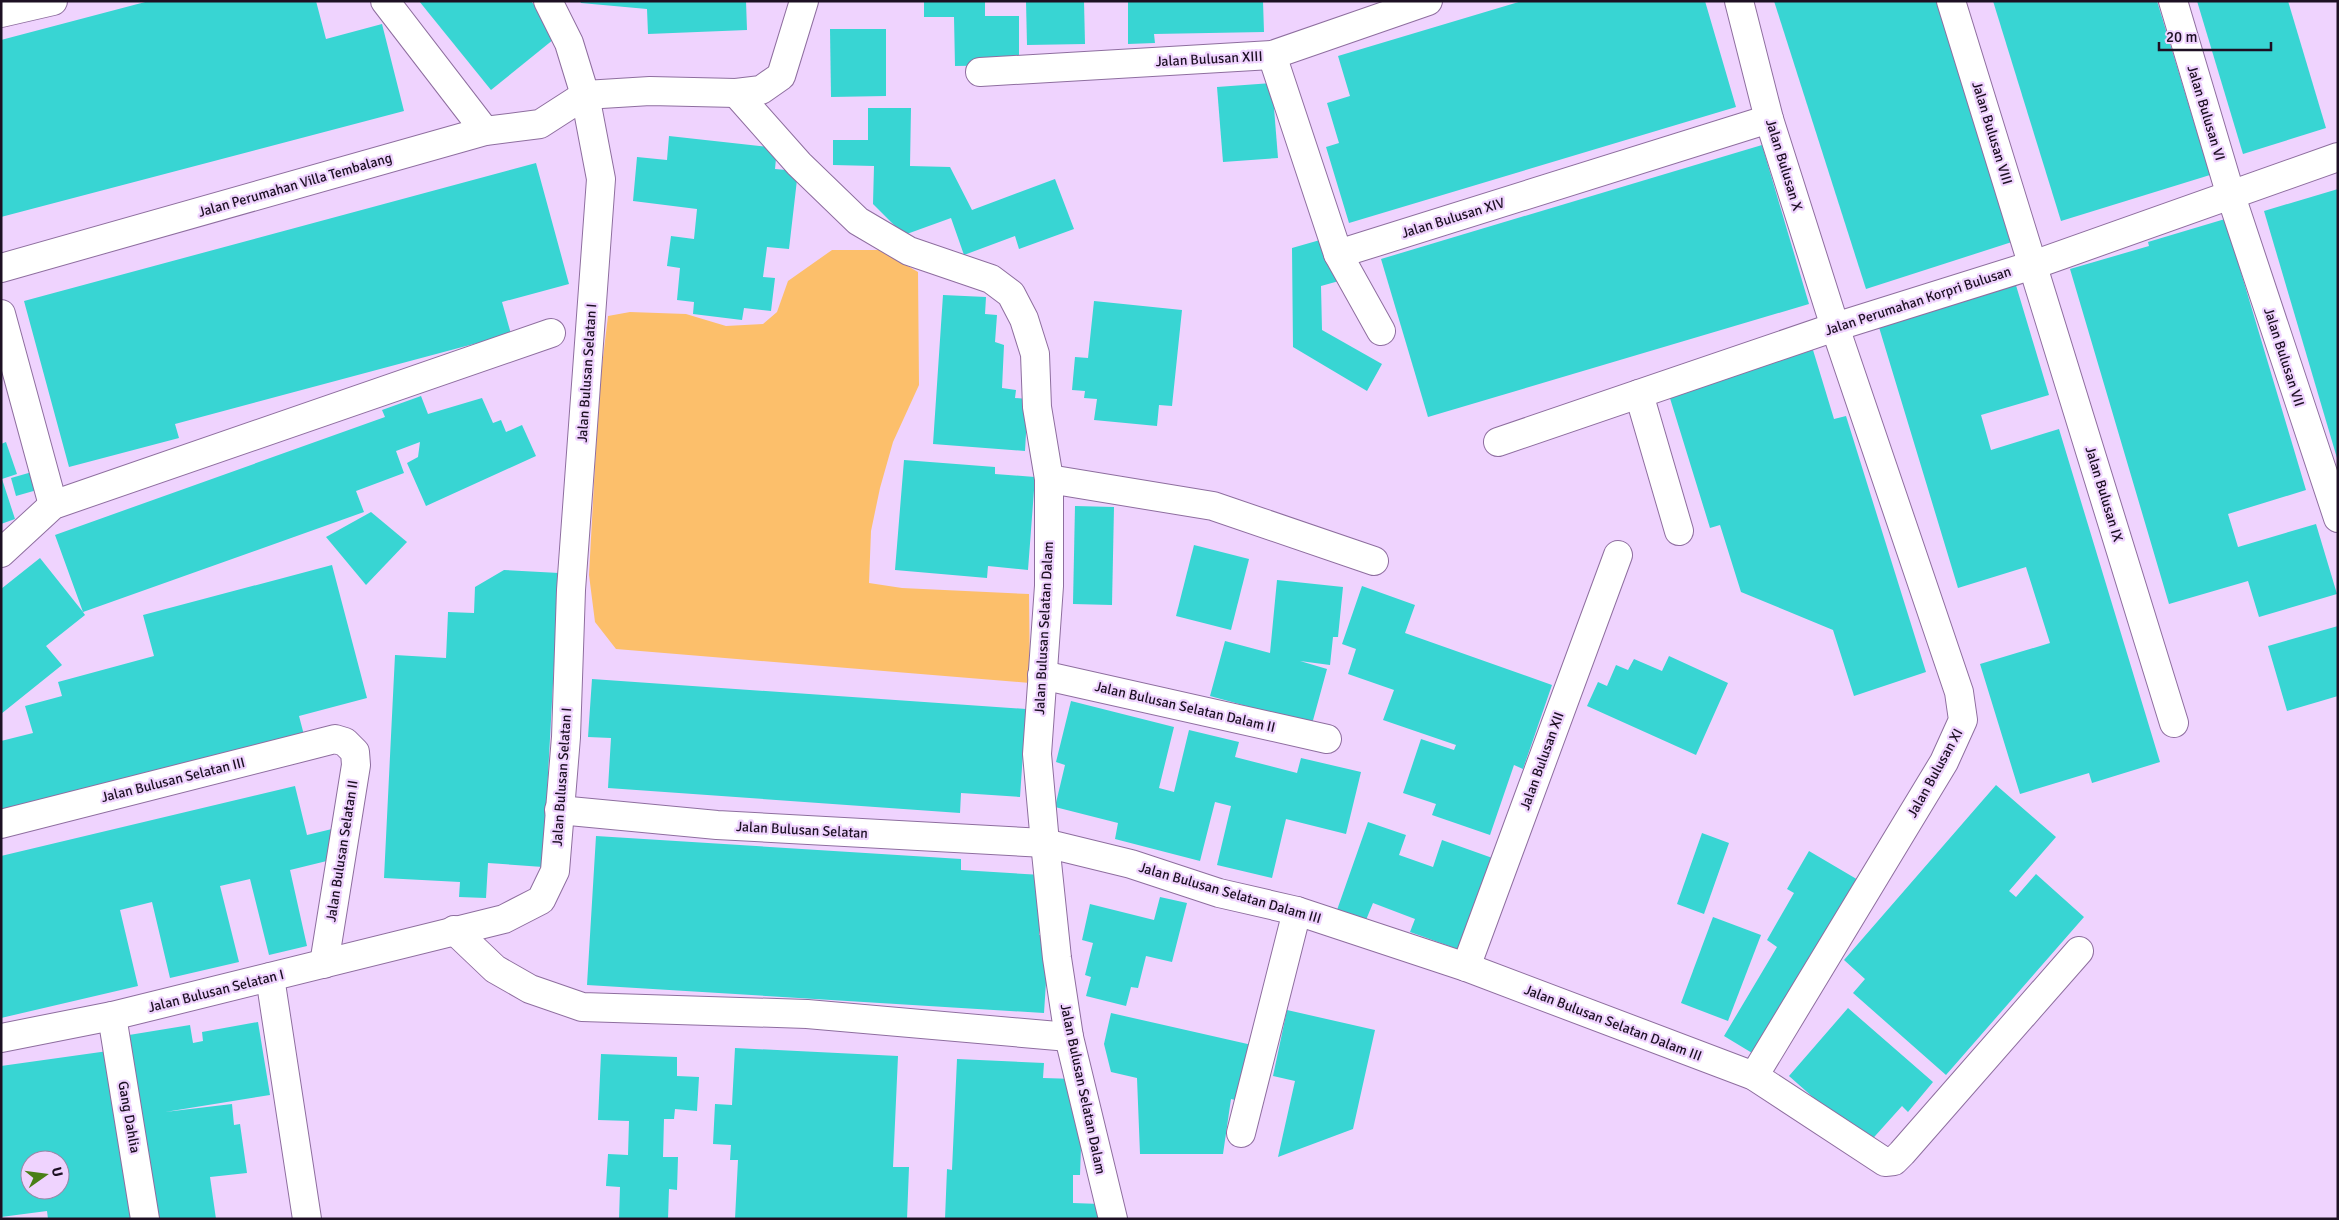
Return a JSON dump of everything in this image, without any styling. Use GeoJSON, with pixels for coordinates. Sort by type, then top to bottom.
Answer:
{"type":"FeatureCollection","features":[{"type":"Feature","properties":{"kind":"street"},"geometry":{"type":"LineString","coordinates":[[1,13],[53,1]]}},
{"type":"Feature","properties":{"kind":"street"},"geometry":{"type":"LineString","coordinates":[[385,1],[485,132]]}},
{"type":"Feature","properties":{"kind":"street","name":"Jalan Bulusan Selatan I"},"geometry":{"type":"LineString","coordinates":[[1,1038],[112,1016],[504,918],[541,900],[555,871],[566,737],[571,590],[601,179],[584,95],[569,43],[548,1]]}},
{"type":"Feature","properties":{"kind":"street"},"geometry":{"type":"LineString","coordinates":[[584,95],[650,91],[736,93],[760,90],[781,76],[804,1]]}},
{"type":"Feature","properties":{"kind":"street","name":"Jalan Bulusan XIII"},"geometry":{"type":"LineString","coordinates":[[980,72],[1272,55],[1428,1]]}},
{"type":"Feature","properties":{"kind":"street","name":"Jalan Bulusan X"},"geometry":{"type":"LineString","coordinates":[[1739,1],[1769,119],[1835,327]]}},
{"type":"Feature","properties":{"kind":"street","name":"Jalan Bulusan VIII"},"geometry":{"type":"LineString","coordinates":[[1951,1],[2033,264]]}},
{"type":"Feature","properties":{"kind":"street","name":"Jalan Bulusan VI"},"geometry":{"type":"LineString","coordinates":[[2173,1],[2231,196]]}},
{"type":"Feature","properties":{"kind":"street"},"geometry":{"type":"LineString","coordinates":[[1272,55],[1338,254],[1381,331]]}},
{"type":"Feature","properties":{"kind":"street","name":"Jalan Bulusan Selatan Dalam"},"geometry":{"type":"LineString","coordinates":[[736,93],[799,164],[858,221],[909,251],[992,279],[1010,294],[1024,319],[1034,354],[1038,407],[1049,478],[1050,586],[1037,754],[1045,843],[1057,958],[1069,1037],[1113,1219]]}},
{"type":"Feature","properties":{"kind":"street","name":"Jalan Perumahan Villa Tembalang"},"geometry":{"type":"LineString","coordinates":[[1,268],[485,132],[540,124],[584,95]]}},
{"type":"Feature","properties":{"kind":"street","name":"Jalan Bulusan XIV"},"geometry":{"type":"LineString","coordinates":[[1338,254],[1769,119]]}},
{"type":"Feature","properties":{"kind":"street","name":"Jalan Perumahan Korpri Bulusan"},"geometry":{"type":"LineString","coordinates":[[1498,442],[1835,327],[2033,264],[2338,157]]}},
{"type":"Feature","properties":{"kind":"street","name":"Jalan Bulusan VII"},"geometry":{"type":"LineString","coordinates":[[2231,196],[2338,518]]}},
{"type":"Feature","properties":{"kind":"street","name":"Jalan Bulusan IX"},"geometry":{"type":"LineString","coordinates":[[2033,264],[2174,723]]}},
{"type":"Feature","properties":{"kind":"street"},"geometry":{"type":"LineString","coordinates":[[1,314],[53,505]]}},
{"type":"Feature","properties":{"kind":"street","name":"Jalan Bulusan XI"},"geometry":{"type":"LineString","coordinates":[[1754,1076],[1944,762],[1963,720],[1959,692],[1835,327]]}},
{"type":"Feature","properties":{"kind":"street"},"geometry":{"type":"LineString","coordinates":[[1,554],[53,505],[551,333]]}},
{"type":"Feature","properties":{"kind":"street"},"geometry":{"type":"LineString","coordinates":[[1639,394],[1679,531]]}},
{"type":"Feature","properties":{"kind":"street"},"geometry":{"type":"LineString","coordinates":[[1049,478],[1213,506],[1374,561]]}},
{"type":"Feature","properties":{"kind":"street","name":"Jalan Bulusan XII"},"geometry":{"type":"LineString","coordinates":[[1466,967],[1618,556]]}},
{"type":"Feature","properties":{"kind":"street","name":"Jalan Bulusan Selatan Dalam II"},"geometry":{"type":"LineString","coordinates":[[1042,675],[1327,739]]}},
{"type":"Feature","properties":{"kind":"street","name":"Jalan Bulusan Selatan III"},"geometry":{"type":"LineString","coordinates":[[1,824],[335,739],[345,742]]}},
{"type":"Feature","properties":{"kind":"street","name":"Jalan Bulusan Selatan II"},"geometry":{"type":"LineString","coordinates":[[324,964],[356,766],[355,752],[345,742]]}},
{"type":"Feature","properties":{"kind":"street","name":"Jalan Bulusan Selatan"},"geometry":{"type":"LineString","coordinates":[[559,810],[717,825],[1045,843]]}},
{"type":"Feature","properties":{"kind":"street","name":"Jalan Bulusan Selatan Dalam III"},"geometry":{"type":"LineString","coordinates":[[1045,843],[1131,864],[1219,893],[1296,911],[1466,967],[1754,1076],[1885,1162],[1894,1161],[2079,951]]}},
{"type":"Feature","properties":{"kind":"street"},"geometry":{"type":"LineString","coordinates":[[1241,1132],[1296,911]]}},
{"type":"Feature","properties":{"kind":"street"},"geometry":{"type":"LineString","coordinates":[[454,930],[495,968],[523,985],[582,1007],[807,1014],[1069,1037]]}},
{"type":"Feature","properties":{"kind":"street"},"geometry":{"type":"LineString","coordinates":[[270,977],[307,1219]]}},
{"type":"Feature","properties":{"kind":"street","name":"Gang Dahlia"},"geometry":{"type":"LineString","coordinates":[[112,1016],[146,1219]]}},
{"type":"Feature","properties":{"kind":"shaded area"},"geometry":{"type":"Polygon","coordinates":[[[832,250],[880,250],[918,272],[919,385],[893,442],[880,488],[871,531],[869,583],[902,588],[1029,594],[1030,683],[616,649],[595,622],[589,575],[599,391],[608,316],[630,312],[686,314],[726,326],[763,324],[777,312],[788,281],[832,250]]]}},
{"type":"Feature","properties":{"kind":"building"},"geometry":{"type":"Polygon","coordinates":[[[149,1],[316,1],[326,39],[382,24],[404,111],[1,217],[1,40],[149,1]]]}},
{"type":"Feature","properties":{"kind":"building"},"geometry":{"type":"Polygon","coordinates":[[[419,1],[531,1],[559,35],[491,90],[419,1]]]}},
{"type":"Feature","properties":{"kind":"building"},"geometry":{"type":"Polygon","coordinates":[[[580,1],[746,1],[747,30],[648,34],[647,9],[581,3],[580,1]]]}},
{"type":"Feature","properties":{"kind":"building"},"geometry":{"type":"Polygon","coordinates":[[[924,1],[985,1],[985,16],[1019,16],[1019,65],[955,66],[954,17],[924,17],[924,1]]]}},
{"type":"Feature","properties":{"kind":"building"},"geometry":{"type":"Polygon","coordinates":[[[1026,1],[1084,1],[1085,44],[1027,45],[1026,1]]]}},
{"type":"Feature","properties":{"kind":"building"},"geometry":{"type":"Polygon","coordinates":[[[1128,1],[1263,1],[1264,32],[1154,34],[1155,43],[1128,44],[1128,1]]]}},
{"type":"Feature","properties":{"kind":"building"},"geometry":{"type":"Polygon","coordinates":[[[1522,1],[1705,1],[1736,107],[1349,223],[1326,147],[1339,143],[1327,103],[1350,96],[1338,56],[1522,1]]]}},
{"type":"Feature","properties":{"kind":"building"},"geometry":{"type":"Polygon","coordinates":[[[1774,1],[1938,1],[2015,241],[1866,289],[1774,1]]]}},
{"type":"Feature","properties":{"kind":"building"},"geometry":{"type":"Polygon","coordinates":[[[1993,1],[2157,1],[2210,175],[2061,221],[1993,1]]]}},
{"type":"Feature","properties":{"kind":"building"},"geometry":{"type":"Polygon","coordinates":[[[2197,1],[2288,1],[2326,128],[2243,154],[2197,1]]]}},
{"type":"Feature","properties":{"kind":"building"},"geometry":{"type":"Polygon","coordinates":[[[830,29],[886,29],[886,96],[831,97],[830,29]]]}},
{"type":"Feature","properties":{"kind":"building"},"geometry":{"type":"Polygon","coordinates":[[[1272,83],[1278,158],[1223,162],[1217,87],[1272,83]]]}},
{"type":"Feature","properties":{"kind":"building"},"geometry":{"type":"Polygon","coordinates":[[[868,108],[911,108],[910,166],[950,167],[972,210],[1055,179],[1074,229],[1019,249],[1015,236],[964,255],[951,218],[904,235],[873,204],[874,166],[833,165],[833,140],[868,140],[868,108]]]}},
{"type":"Feature","properties":{"kind":"building"},"geometry":{"type":"Polygon","coordinates":[[[669,136],[777,148],[775,169],[798,171],[789,249],[767,247],[763,277],[775,278],[771,311],[744,308],[742,320],[693,314],[694,302],[677,300],[680,268],[667,266],[671,236],[694,239],[697,209],[633,201],[637,157],[667,160],[669,136]]]}},
{"type":"Feature","properties":{"kind":"building"},"geometry":{"type":"Polygon","coordinates":[[[1762,145],[1809,304],[1428,417],[1381,259],[1762,145]]]}},
{"type":"Feature","properties":{"kind":"building"},"geometry":{"type":"Polygon","coordinates":[[[536,163],[569,284],[502,302],[511,334],[175,424],[179,438],[69,467],[24,301],[536,163]]]}},
{"type":"Feature","properties":{"kind":"building"},"geometry":{"type":"Polygon","coordinates":[[[2338,189],[2338,458],[2337,458],[2264,211],[2338,189]]]}},
{"type":"Feature","properties":{"kind":"building"},"geometry":{"type":"Polygon","coordinates":[[[2225,219],[2306,490],[2228,514],[2238,547],[2316,524],[2337,594],[2259,617],[2248,581],[2169,604],[2070,269],[2149,246],[2148,242],[2225,219]]]}},
{"type":"Feature","properties":{"kind":"building"},"geometry":{"type":"Polygon","coordinates":[[[1327,238],[1339,281],[1321,286],[1322,330],[1382,364],[1367,391],[1293,347],[1292,248],[1327,238]]]}},
{"type":"Feature","properties":{"kind":"building"},"geometry":{"type":"Polygon","coordinates":[[[2015,282],[2049,395],[1981,415],[1991,450],[2059,429],[2160,762],[2092,783],[2089,773],[2020,794],[1980,664],[2050,643],[2026,567],[1958,588],[1878,324],[2015,282]]]}},
{"type":"Feature","properties":{"kind":"building"},"geometry":{"type":"Polygon","coordinates":[[[943,295],[986,297],[985,314],[997,315],[995,342],[1004,345],[1002,388],[1016,390],[1015,398],[1028,399],[1025,451],[933,444],[943,295]]]}},
{"type":"Feature","properties":{"kind":"building"},"geometry":{"type":"Polygon","coordinates":[[[1094,301],[1182,310],[1172,406],[1159,405],[1157,426],[1094,420],[1097,399],[1084,398],[1085,391],[1072,390],[1075,357],[1088,358],[1094,301]]]}},
{"type":"Feature","properties":{"kind":"building"},"geometry":{"type":"Polygon","coordinates":[[[1813,350],[1834,419],[1846,416],[1926,672],[1854,696],[1833,630],[1741,592],[1720,525],[1710,528],[1669,395],[1813,350]]]}},
{"type":"Feature","properties":{"kind":"building"},"geometry":{"type":"Polygon","coordinates":[[[421,396],[428,414],[482,398],[493,423],[501,420],[506,432],[522,425],[536,456],[426,506],[407,463],[418,457],[420,442],[396,451],[404,473],[356,491],[364,512],[83,612],[55,535],[385,417],[382,410],[421,396]]]}},
{"type":"Feature","properties":{"kind":"building"},"geometry":{"type":"Polygon","coordinates":[[[6,442],[17,474],[2,479],[15,519],[1,524],[1,444],[6,442]]]}},
{"type":"Feature","properties":{"kind":"building"},"geometry":{"type":"Polygon","coordinates":[[[904,460],[995,467],[995,474],[1035,477],[1028,570],[988,566],[987,578],[895,570],[904,460]]]}},
{"type":"Feature","properties":{"kind":"building"},"geometry":{"type":"Polygon","coordinates":[[[32,472],[37,490],[16,496],[11,478],[32,472]]]}},
{"type":"Feature","properties":{"kind":"building"},"geometry":{"type":"Polygon","coordinates":[[[1075,506],[1114,507],[1112,605],[1073,604],[1075,506]]]}},
{"type":"Feature","properties":{"kind":"building"},"geometry":{"type":"Polygon","coordinates":[[[371,512],[407,542],[366,585],[326,537],[371,512]]]}},
{"type":"Feature","properties":{"kind":"building"},"geometry":{"type":"Polygon","coordinates":[[[1194,545],[1249,559],[1231,630],[1176,616],[1194,545]]]}},
{"type":"Feature","properties":{"kind":"building"},"geometry":{"type":"Polygon","coordinates":[[[40,558],[85,615],[46,646],[62,665],[1,714],[1,589],[40,558]]]}},
{"type":"Feature","properties":{"kind":"building"},"geometry":{"type":"Polygon","coordinates":[[[332,565],[367,698],[299,716],[304,735],[1,814],[1,741],[33,733],[25,706],[62,696],[58,682],[154,656],[143,615],[332,565]]]}},
{"type":"Feature","properties":{"kind":"building"},"geometry":{"type":"Polygon","coordinates":[[[504,570],[559,573],[543,867],[488,863],[486,898],[459,897],[460,882],[384,878],[395,655],[446,658],[448,612],[474,613],[475,587],[504,570]]]}},
{"type":"Feature","properties":{"kind":"building"},"geometry":{"type":"Polygon","coordinates":[[[1277,580],[1343,587],[1338,637],[1333,637],[1330,665],[1300,661],[1327,669],[1312,724],[1210,696],[1225,641],[1270,653],[1277,580]]]}},
{"type":"Feature","properties":{"kind":"building"},"geometry":{"type":"Polygon","coordinates":[[[1362,586],[1415,605],[1405,633],[1552,685],[1523,769],[1514,765],[1490,835],[1432,815],[1436,804],[1403,793],[1421,739],[1454,750],[1456,745],[1383,720],[1394,690],[1348,674],[1356,649],[1342,644],[1362,586]]]}},
{"type":"Feature","properties":{"kind":"building"},"geometry":{"type":"Polygon","coordinates":[[[2338,626],[2338,696],[2287,711],[2268,646],[2338,626]]]}},
{"type":"Feature","properties":{"kind":"building"},"geometry":{"type":"Polygon","coordinates":[[[1669,656],[1728,683],[1696,755],[1587,706],[1598,682],[1607,686],[1616,665],[1628,670],[1634,659],[1662,671],[1669,656]]]}},
{"type":"Feature","properties":{"kind":"building"},"geometry":{"type":"Polygon","coordinates":[[[592,679],[1026,709],[1020,797],[961,793],[960,813],[608,788],[611,738],[588,737],[592,679]]]}},
{"type":"Feature","properties":{"kind":"building"},"geometry":{"type":"Polygon","coordinates":[[[1071,701],[1174,727],[1159,788],[1174,792],[1189,730],[1239,742],[1235,757],[1297,773],[1301,758],[1361,772],[1346,834],[1286,819],[1272,878],[1217,865],[1231,806],[1215,802],[1200,861],[1115,839],[1118,823],[1055,807],[1065,765],[1056,762],[1071,701]]]}},
{"type":"Feature","properties":{"kind":"building"},"geometry":{"type":"Polygon","coordinates":[[[1996,785],[2056,837],[2009,891],[2016,897],[2036,874],[2084,917],[1946,1075],[1853,993],[1865,979],[1844,960],[1996,785]]]}},
{"type":"Feature","properties":{"kind":"building"},"geometry":{"type":"Polygon","coordinates":[[[295,786],[307,835],[332,829],[339,858],[290,870],[307,946],[269,955],[250,879],[220,886],[239,962],[170,978],[152,902],[120,910],[138,986],[1,1018],[1,856],[295,786]]]}},
{"type":"Feature","properties":{"kind":"building"},"geometry":{"type":"Polygon","coordinates":[[[1368,822],[1406,835],[1399,855],[1433,867],[1442,840],[1498,860],[1466,952],[1410,932],[1415,919],[1373,903],[1366,920],[1337,910],[1368,822]]]}},
{"type":"Feature","properties":{"kind":"building"},"geometry":{"type":"Polygon","coordinates":[[[1702,833],[1729,843],[1704,914],[1677,904],[1702,833]]]}},
{"type":"Feature","properties":{"kind":"building"},"geometry":{"type":"Polygon","coordinates":[[[596,836],[961,859],[961,870],[1042,875],[1039,935],[1049,936],[1044,1013],[587,985],[596,836]]]}},
{"type":"Feature","properties":{"kind":"building"},"geometry":{"type":"Polygon","coordinates":[[[1809,851],[1865,884],[1762,1059],[1724,1036],[1777,947],[1767,940],[1794,893],[1787,889],[1809,851]]]}},
{"type":"Feature","properties":{"kind":"building"},"geometry":{"type":"Polygon","coordinates":[[[1160,897],[1187,903],[1172,962],[1146,956],[1138,988],[1131,987],[1126,1006],[1086,996],[1091,977],[1085,975],[1093,943],[1082,940],[1090,904],[1154,920],[1160,897]]]}},
{"type":"Feature","properties":{"kind":"building"},"geometry":{"type":"Polygon","coordinates":[[[1713,917],[1761,935],[1728,1021],[1681,1003],[1713,917]]]}},
{"type":"Feature","properties":{"kind":"building"},"geometry":{"type":"Polygon","coordinates":[[[1848,1008],[1933,1082],[1908,1112],[1902,1106],[1867,1145],[1789,1076],[1848,1008]]]}},
{"type":"Feature","properties":{"kind":"building"},"geometry":{"type":"Polygon","coordinates":[[[1287,1010],[1375,1030],[1353,1129],[1278,1157],[1295,1081],[1273,1076],[1287,1010]]]}},
{"type":"Feature","properties":{"kind":"building"},"geometry":{"type":"Polygon","coordinates":[[[1111,1013],[1252,1045],[1239,1101],[1231,1099],[1223,1154],[1140,1154],[1137,1078],[1111,1072],[1104,1044],[1111,1013]]]}},
{"type":"Feature","properties":{"kind":"building"},"geometry":{"type":"Polygon","coordinates":[[[258,1022],[270,1095],[165,1112],[232,1104],[234,1125],[240,1124],[247,1173],[210,1177],[216,1219],[157,1219],[129,1035],[190,1025],[193,1043],[203,1041],[202,1032],[258,1022]]]}},
{"type":"Feature","properties":{"kind":"building"},"geometry":{"type":"Polygon","coordinates":[[[735,1048],[898,1056],[893,1167],[909,1167],[907,1219],[735,1219],[738,1160],[730,1160],[731,1145],[713,1144],[715,1104],[732,1105],[735,1048]]]}},
{"type":"Feature","properties":{"kind":"building"},"geometry":{"type":"Polygon","coordinates":[[[108,1051],[132,1219],[48,1219],[47,1211],[1,1217],[1,1066],[108,1051]]]}},
{"type":"Feature","properties":{"kind":"building"},"geometry":{"type":"Polygon","coordinates":[[[601,1054],[677,1057],[677,1076],[699,1077],[697,1111],[675,1109],[674,1119],[664,1119],[663,1157],[678,1157],[677,1190],[669,1189],[668,1219],[619,1219],[620,1187],[606,1186],[608,1154],[628,1155],[629,1121],[598,1120],[601,1054]]]}},
{"type":"Feature","properties":{"kind":"building"},"geometry":{"type":"Polygon","coordinates":[[[957,1059],[1044,1063],[1043,1078],[1076,1079],[1074,1119],[1082,1119],[1080,1175],[1073,1175],[1073,1203],[1100,1204],[1100,1219],[945,1219],[947,1169],[952,1170],[957,1059]]]}}]}
